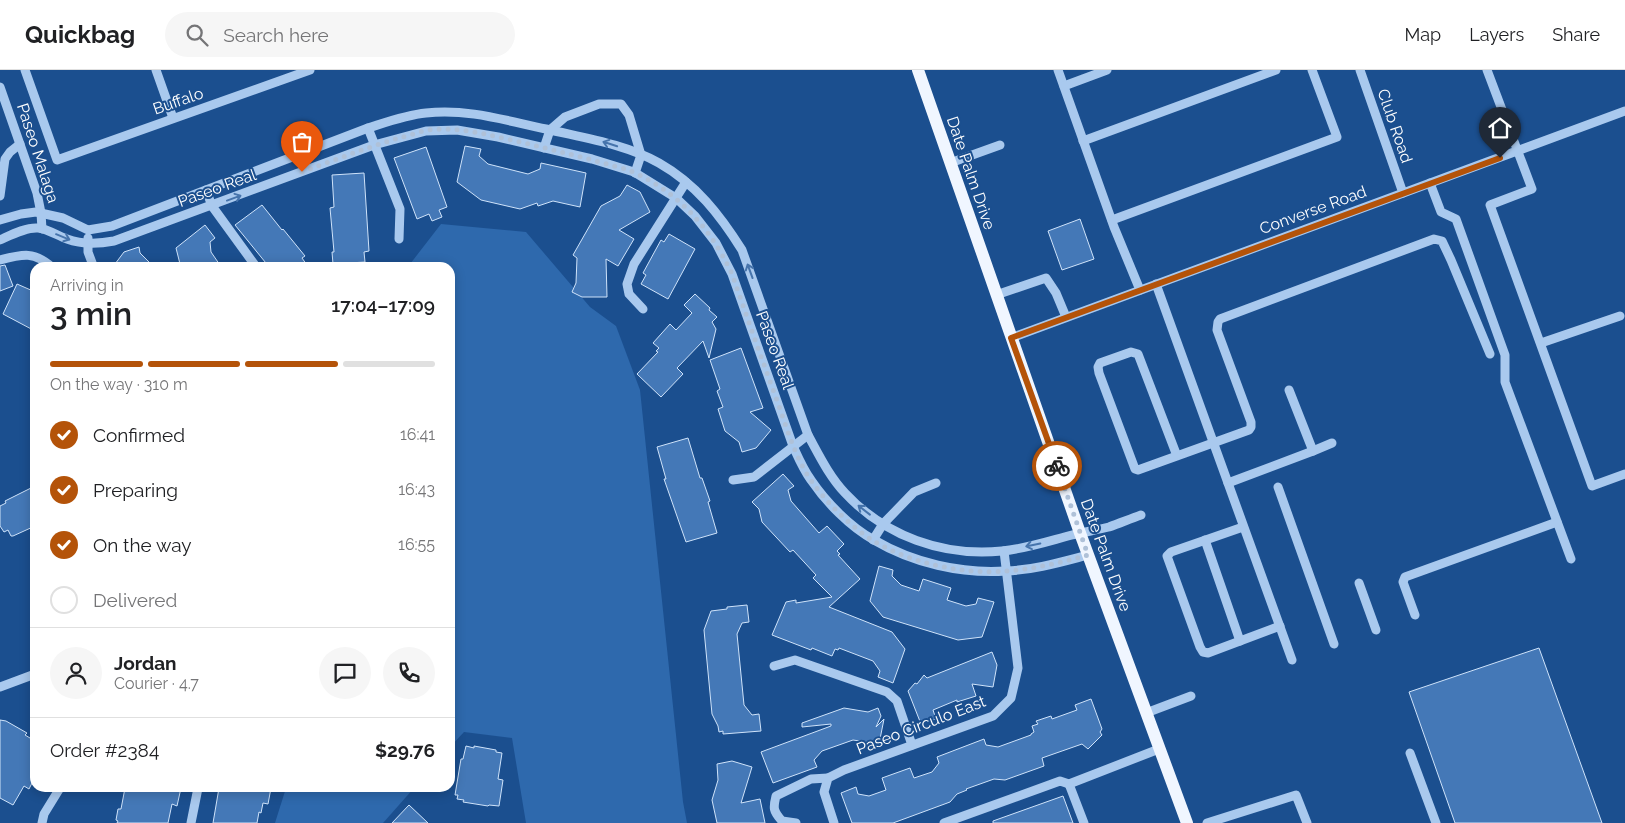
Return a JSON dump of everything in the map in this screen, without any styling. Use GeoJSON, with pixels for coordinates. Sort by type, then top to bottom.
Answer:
{"type":"FeatureCollection","features":[{"type":"Feature","properties":{"kind":"main road","name":"Date Palm Drive"},"geometry":{"type":"LineString","coordinates":[[918,70],[1080,533],[1186,823]]}},
{"type":"Feature","properties":{"kind":"street","name":"Buffalo"},"geometry":{"type":"LineString","coordinates":[[25,70],[57,160],[291,73],[310,70]]}},
{"type":"Feature","properties":{"kind":"street"},"geometry":{"type":"LineString","coordinates":[[156,70],[173,118]]}},
{"type":"Feature","properties":{"kind":"street"},"geometry":{"type":"LineString","coordinates":[[1058,70],[1112,220],[1140,290]]}},
{"type":"Feature","properties":{"kind":"street"},"geometry":{"type":"LineString","coordinates":[[1064,86],[1107,70]]}},
{"type":"Feature","properties":{"kind":"street"},"geometry":{"type":"LineString","coordinates":[[1083,140],[1276,70]]}},
{"type":"Feature","properties":{"kind":"street"},"geometry":{"type":"LineString","coordinates":[[1112,220],[1337,137],[1312,70]]}},
{"type":"Feature","properties":{"kind":"street","name":"Club Road"},"geometry":{"type":"LineString","coordinates":[[1360,70],[1403,193]]}},
{"type":"Feature","properties":{"kind":"street"},"geometry":{"type":"LineString","coordinates":[[1488,70],[1532,189],[1490,205],[1592,486],[1625,474]]}},
{"type":"Feature","properties":{"kind":"street","name":"Paseo Malaga"},"geometry":{"type":"LineString","coordinates":[[0,87],[3,105],[20,144],[37,193],[42,213],[42,229]]}},
{"type":"Feature","properties":{"kind":"street"},"geometry":{"type":"LineString","coordinates":[[544,148],[550,130],[565,117],[599,104],[621,104],[629,115],[641,155],[635,173]]}},
{"type":"Feature","properties":{"kind":"street","name":"Converse Road"},"geometry":{"type":"LineString","coordinates":[[1011,338],[1625,111]]}},
{"type":"Feature","properties":{"kind":"street","name":"Paseo Real"},"geometry":{"type":"LineString","coordinates":[[88,230],[112,226],[368,128],[397,118],[426,112],[467,113],[605,142],[659,163],[697,190],[720,217],[742,250],[808,435],[823,463],[844,492],[854,502],[894,532],[915,540],[966,552],[1004,551],[1109,526],[1141,515]]}},
{"type":"Feature","properties":{"kind":"street"},"geometry":{"type":"LineString","coordinates":[[368,128],[400,209],[399,239]]}},
{"type":"Feature","properties":{"kind":"street","name":"Paseo Real"},"geometry":{"type":"LineString","coordinates":[[42,229],[67,239],[88,244],[102,244],[114,241],[374,145],[426,131],[456,130],[477,132],[592,159],[635,173],[676,198],[695,216],[716,243],[732,274],[793,446],[810,480],[855,527],[873,540],[894,550],[938,565],[960,570],[1006,571],[1058,563],[1088,555]]}},
{"type":"Feature","properties":{"kind":"street"},"geometry":{"type":"LineString","coordinates":[[0,196],[5,159],[20,144]]}},
{"type":"Feature","properties":{"kind":"street"},"geometry":{"type":"LineString","coordinates":[[950,163],[1000,145]]}},
{"type":"Feature","properties":{"kind":"street"},"geometry":{"type":"LineString","coordinates":[[643,309],[629,294],[628,284],[634,264],[686,182]]}},
{"type":"Feature","properties":{"kind":"street"},"geometry":{"type":"LineString","coordinates":[[1430,183],[1441,212],[1456,219],[1505,355],[1505,382],[1571,558]]}},
{"type":"Feature","properties":{"kind":"street"},"geometry":{"type":"LineString","coordinates":[[206,190],[212,206],[253,262]]}},
{"type":"Feature","properties":{"kind":"street"},"geometry":{"type":"LineString","coordinates":[[0,220],[36,212],[63,218],[88,230],[88,252],[92,262]]}},
{"type":"Feature","properties":{"kind":"street"},"geometry":{"type":"LineString","coordinates":[[0,240],[32,228],[42,229]]}},
{"type":"Feature","properties":{"kind":"street"},"geometry":{"type":"LineString","coordinates":[[1177,456],[1138,354],[1131,352],[1100,363],[1098,367],[1099,373],[1134,469],[1138,470],[1214,443],[1249,430],[1251,426],[1217,330],[1220,319],[1434,239],[1442,241],[1452,260],[1490,354]]}},
{"type":"Feature","properties":{"kind":"street"},"geometry":{"type":"LineString","coordinates":[[0,260],[17,256],[35,255],[45,262]]}},
{"type":"Feature","properties":{"kind":"street"},"geometry":{"type":"LineString","coordinates":[[996,296],[1046,278],[1056,293],[1066,317]]}},
{"type":"Feature","properties":{"kind":"street"},"geometry":{"type":"LineString","coordinates":[[1156,284],[1292,660]]}},
{"type":"Feature","properties":{"kind":"street"},"geometry":{"type":"LineString","coordinates":[[745,310],[762,304]]}},
{"type":"Feature","properties":{"kind":"street"},"geometry":{"type":"LineString","coordinates":[[1540,343],[1620,316]]}},
{"type":"Feature","properties":{"kind":"street"},"geometry":{"type":"LineString","coordinates":[[1289,390],[1313,451]]}},
{"type":"Feature","properties":{"kind":"street"},"geometry":{"type":"LineString","coordinates":[[734,480],[754,477],[808,435]]}},
{"type":"Feature","properties":{"kind":"street"},"geometry":{"type":"LineString","coordinates":[[1228,483],[1332,444]]}},
{"type":"Feature","properties":{"kind":"street"},"geometry":{"type":"LineString","coordinates":[[873,540],[883,524],[914,492],[936,483]]}},
{"type":"Feature","properties":{"kind":"street"},"geometry":{"type":"LineString","coordinates":[[1278,487],[1334,644]]}},
{"type":"Feature","properties":{"kind":"street"},"geometry":{"type":"LineString","coordinates":[[1415,615],[1403,582],[1404,577],[1557,522]]}},
{"type":"Feature","properties":{"kind":"street"},"geometry":{"type":"LineString","coordinates":[[1243,527],[1171,552],[1167,556],[1168,561],[1203,652],[1208,653],[1280,626]]}},
{"type":"Feature","properties":{"kind":"street"},"geometry":{"type":"LineString","coordinates":[[1205,540],[1240,641]]}},
{"type":"Feature","properties":{"kind":"street","name":"Paseo Circulo East"},"geometry":{"type":"LineString","coordinates":[[796,823],[782,821],[776,814],[773,807],[776,796],[811,779],[828,778],[844,770],[993,716],[1012,698],[1018,668],[1004,551]]}},
{"type":"Feature","properties":{"kind":"street"},"geometry":{"type":"LineString","coordinates":[[1358,583],[1376,630]]}},
{"type":"Feature","properties":{"kind":"street"},"geometry":{"type":"LineString","coordinates":[[774,666],[795,660],[888,692],[897,701],[912,745]]}},
{"type":"Feature","properties":{"kind":"street"},"geometry":{"type":"LineString","coordinates":[[0,687],[30,676]]}},
{"type":"Feature","properties":{"kind":"street"},"geometry":{"type":"LineString","coordinates":[[1146,713],[1191,696]]}},
{"type":"Feature","properties":{"kind":"street"},"geometry":{"type":"LineString","coordinates":[[944,823],[1060,781],[1069,784],[1159,749]]}},
{"type":"Feature","properties":{"kind":"street"},"geometry":{"type":"LineString","coordinates":[[1410,753],[1436,823]]}},
{"type":"Feature","properties":{"kind":"street"},"geometry":{"type":"LineString","coordinates":[[828,778],[824,792],[834,823]]}},
{"type":"Feature","properties":{"kind":"street"},"geometry":{"type":"LineString","coordinates":[[1069,784],[1084,823]]}},
{"type":"Feature","properties":{"kind":"street"},"geometry":{"type":"LineString","coordinates":[[42,823],[44,814],[58,792]]}},
{"type":"Feature","properties":{"kind":"street"},"geometry":{"type":"LineString","coordinates":[[191,823],[197,792]]}},
{"type":"Feature","properties":{"kind":"street"},"geometry":{"type":"LineString","coordinates":[[1207,823],[1296,794],[1307,823]]}},
{"type":"Feature","properties":{"kind":"shaded area"},"geometry":{"type":"Polygon","coordinates":[[[441,224],[526,232],[590,307],[616,326],[640,390],[683,802],[687,823],[526,823],[512,738],[464,732],[455,742],[455,262],[412,262],[441,224]]]}},
{"type":"Feature","properties":{"kind":"shaded area"},"geometry":{"type":"Polygon","coordinates":[[[285,792],[410,792],[383,823],[275,823],[285,792]]]}},
{"type":"Feature","properties":{"kind":"building"},"geometry":{"type":"Polygon","coordinates":[[[465,146],[481,149],[479,156],[488,164],[528,174],[540,169],[541,163],[586,173],[580,207],[553,201],[538,206],[537,203],[520,209],[481,200],[457,182],[465,146]]]}},
{"type":"Feature","properties":{"kind":"building"},"geometry":{"type":"Polygon","coordinates":[[[426,147],[447,207],[439,210],[442,217],[432,221],[429,214],[417,219],[394,158],[426,147]]]}},
{"type":"Feature","properties":{"kind":"building"},"geometry":{"type":"Polygon","coordinates":[[[364,173],[369,251],[364,252],[365,262],[333,262],[332,252],[334,252],[330,208],[334,207],[332,175],[364,173]]]}},
{"type":"Feature","properties":{"kind":"building"},"geometry":{"type":"Polygon","coordinates":[[[627,185],[640,192],[650,212],[619,230],[634,239],[618,266],[606,259],[607,297],[582,297],[572,292],[576,283],[577,258],[573,255],[601,206],[620,196],[627,185]]]}},
{"type":"Feature","properties":{"kind":"building"},"geometry":{"type":"Polygon","coordinates":[[[262,205],[305,256],[302,258],[305,262],[265,262],[235,225],[262,205]]]}},
{"type":"Feature","properties":{"kind":"building"},"geometry":{"type":"Polygon","coordinates":[[[1080,219],[1094,259],[1062,270],[1048,231],[1080,219]]]}},
{"type":"Feature","properties":{"kind":"building"},"geometry":{"type":"Polygon","coordinates":[[[205,225],[215,238],[210,242],[211,252],[218,262],[180,262],[176,248],[205,225]]]}},
{"type":"Feature","properties":{"kind":"building"},"geometry":{"type":"Polygon","coordinates":[[[669,234],[695,249],[668,299],[641,284],[646,275],[643,273],[661,240],[664,242],[669,234]]]}},
{"type":"Feature","properties":{"kind":"building"},"geometry":{"type":"Polygon","coordinates":[[[139,247],[140,253],[149,262],[116,262],[124,252],[139,247]]]}},
{"type":"Feature","properties":{"kind":"building"},"geometry":{"type":"Polygon","coordinates":[[[5,265],[13,286],[0,291],[0,266],[5,265]]]}},
{"type":"Feature","properties":{"kind":"building"},"geometry":{"type":"Polygon","coordinates":[[[17,284],[30,290],[30,328],[3,314],[17,284]]]}},
{"type":"Feature","properties":{"kind":"building"},"geometry":{"type":"Polygon","coordinates":[[[695,294],[717,317],[712,322],[716,329],[709,358],[703,341],[677,368],[683,374],[661,397],[637,374],[658,352],[656,351],[659,348],[653,343],[670,324],[676,330],[692,313],[684,305],[695,294]]]}},
{"type":"Feature","properties":{"kind":"building"},"geometry":{"type":"Polygon","coordinates":[[[741,348],[763,408],[750,412],[771,430],[756,448],[742,452],[739,442],[725,431],[718,409],[723,407],[717,391],[720,389],[710,360],[741,348]]]}},
{"type":"Feature","properties":{"kind":"building"},"geometry":{"type":"Polygon","coordinates":[[[688,438],[700,478],[702,478],[710,501],[708,502],[717,533],[686,542],[664,479],[666,479],[657,447],[688,438]]]}},
{"type":"Feature","properties":{"kind":"building"},"geometry":{"type":"Polygon","coordinates":[[[783,474],[794,486],[788,490],[791,501],[819,533],[827,526],[844,544],[837,551],[840,554],[838,555],[860,579],[829,607],[892,632],[905,649],[893,683],[878,677],[880,671],[873,661],[839,648],[838,650],[835,649],[832,656],[772,635],[786,602],[796,600],[796,603],[832,597],[813,578],[816,575],[793,550],[790,552],[762,522],[759,509],[752,502],[783,474]]]}},
{"type":"Feature","properties":{"kind":"building"},"geometry":{"type":"Polygon","coordinates":[[[30,488],[30,528],[13,536],[11,536],[8,530],[4,532],[0,526],[0,506],[6,503],[5,501],[30,488]]]}},
{"type":"Feature","properties":{"kind":"building"},"geometry":{"type":"Polygon","coordinates":[[[879,566],[893,570],[892,576],[901,585],[919,591],[923,579],[951,588],[947,600],[966,606],[976,604],[978,598],[994,602],[982,637],[958,640],[883,617],[870,601],[879,566]]]}},
{"type":"Feature","properties":{"kind":"building"},"geometry":{"type":"Polygon","coordinates":[[[747,605],[749,622],[742,623],[737,634],[744,705],[752,715],[759,714],[761,731],[723,734],[723,731],[719,732],[712,714],[704,630],[711,611],[747,605]]]}},
{"type":"Feature","properties":{"kind":"building"},"geometry":{"type":"Polygon","coordinates":[[[1539,648],[1602,823],[1455,823],[1409,692],[1539,648]]]}},
{"type":"Feature","properties":{"kind":"building"},"geometry":{"type":"Polygon","coordinates":[[[992,652],[997,665],[993,687],[972,684],[976,696],[957,702],[957,700],[933,710],[936,719],[921,724],[908,691],[915,683],[917,684],[924,675],[927,678],[992,652]]]}},
{"type":"Feature","properties":{"kind":"building"},"geometry":{"type":"Polygon","coordinates":[[[1091,699],[1102,729],[1100,732],[1102,735],[1088,749],[1082,744],[1042,758],[1044,766],[1005,780],[994,779],[966,789],[957,794],[950,802],[893,823],[852,823],[841,793],[856,787],[858,794],[869,796],[886,790],[882,778],[910,768],[914,778],[932,772],[939,763],[937,757],[984,739],[986,745],[998,747],[1031,735],[1034,732],[1032,726],[1038,724],[1036,721],[1051,716],[1052,719],[1077,710],[1075,705],[1091,699]]]}},
{"type":"Feature","properties":{"kind":"building"},"geometry":{"type":"Polygon","coordinates":[[[844,708],[868,712],[878,708],[881,716],[876,727],[884,719],[879,744],[853,740],[822,751],[814,760],[817,767],[773,783],[761,752],[831,726],[831,724],[802,727],[802,723],[844,708]]]}},
{"type":"Feature","properties":{"kind":"building"},"geometry":{"type":"Polygon","coordinates":[[[0,720],[6,721],[27,733],[25,735],[30,738],[30,787],[29,789],[24,786],[13,805],[0,798],[0,720]]]}},
{"type":"Feature","properties":{"kind":"building"},"geometry":{"type":"Polygon","coordinates":[[[466,746],[496,750],[496,752],[502,753],[498,779],[503,780],[499,806],[463,802],[464,800],[457,799],[458,795],[455,795],[461,759],[463,759],[466,746]]]}},
{"type":"Feature","properties":{"kind":"building"},"geometry":{"type":"Polygon","coordinates":[[[732,761],[752,767],[741,803],[760,799],[765,823],[717,823],[712,800],[718,780],[717,764],[732,761]]]}},
{"type":"Feature","properties":{"kind":"building"},"geometry":{"type":"Polygon","coordinates":[[[124,792],[180,792],[177,806],[172,804],[168,823],[117,823],[118,809],[121,809],[124,792]]]}},
{"type":"Feature","properties":{"kind":"building"},"geometry":{"type":"Polygon","coordinates":[[[218,792],[270,792],[268,804],[263,803],[257,823],[213,823],[218,792]]]}},
{"type":"Feature","properties":{"kind":"building"},"geometry":{"type":"Polygon","coordinates":[[[1063,796],[1073,823],[993,823],[993,821],[1063,796]]]}},
{"type":"Feature","properties":{"kind":"building"},"geometry":{"type":"Polygon","coordinates":[[[409,805],[428,823],[392,823],[409,805]]]}},
{"type":"Feature","properties":{"kind":"way so far"},"geometry":{"type":"LineString","coordinates":[[302,172],[374,145],[437,129],[477,132],[592,159],[634,172],[652,182],[676,198],[695,216],[707,230],[723,255],[732,274],[793,446],[810,480],[855,527],[873,540],[916,559],[960,570],[1006,571],[1058,563],[1088,555],[1057,466]]}},
{"type":"Feature","properties":{"kind":"route"},"geometry":{"type":"LineString","coordinates":[[1057,466],[1011,338],[1500,158]]}}]}
